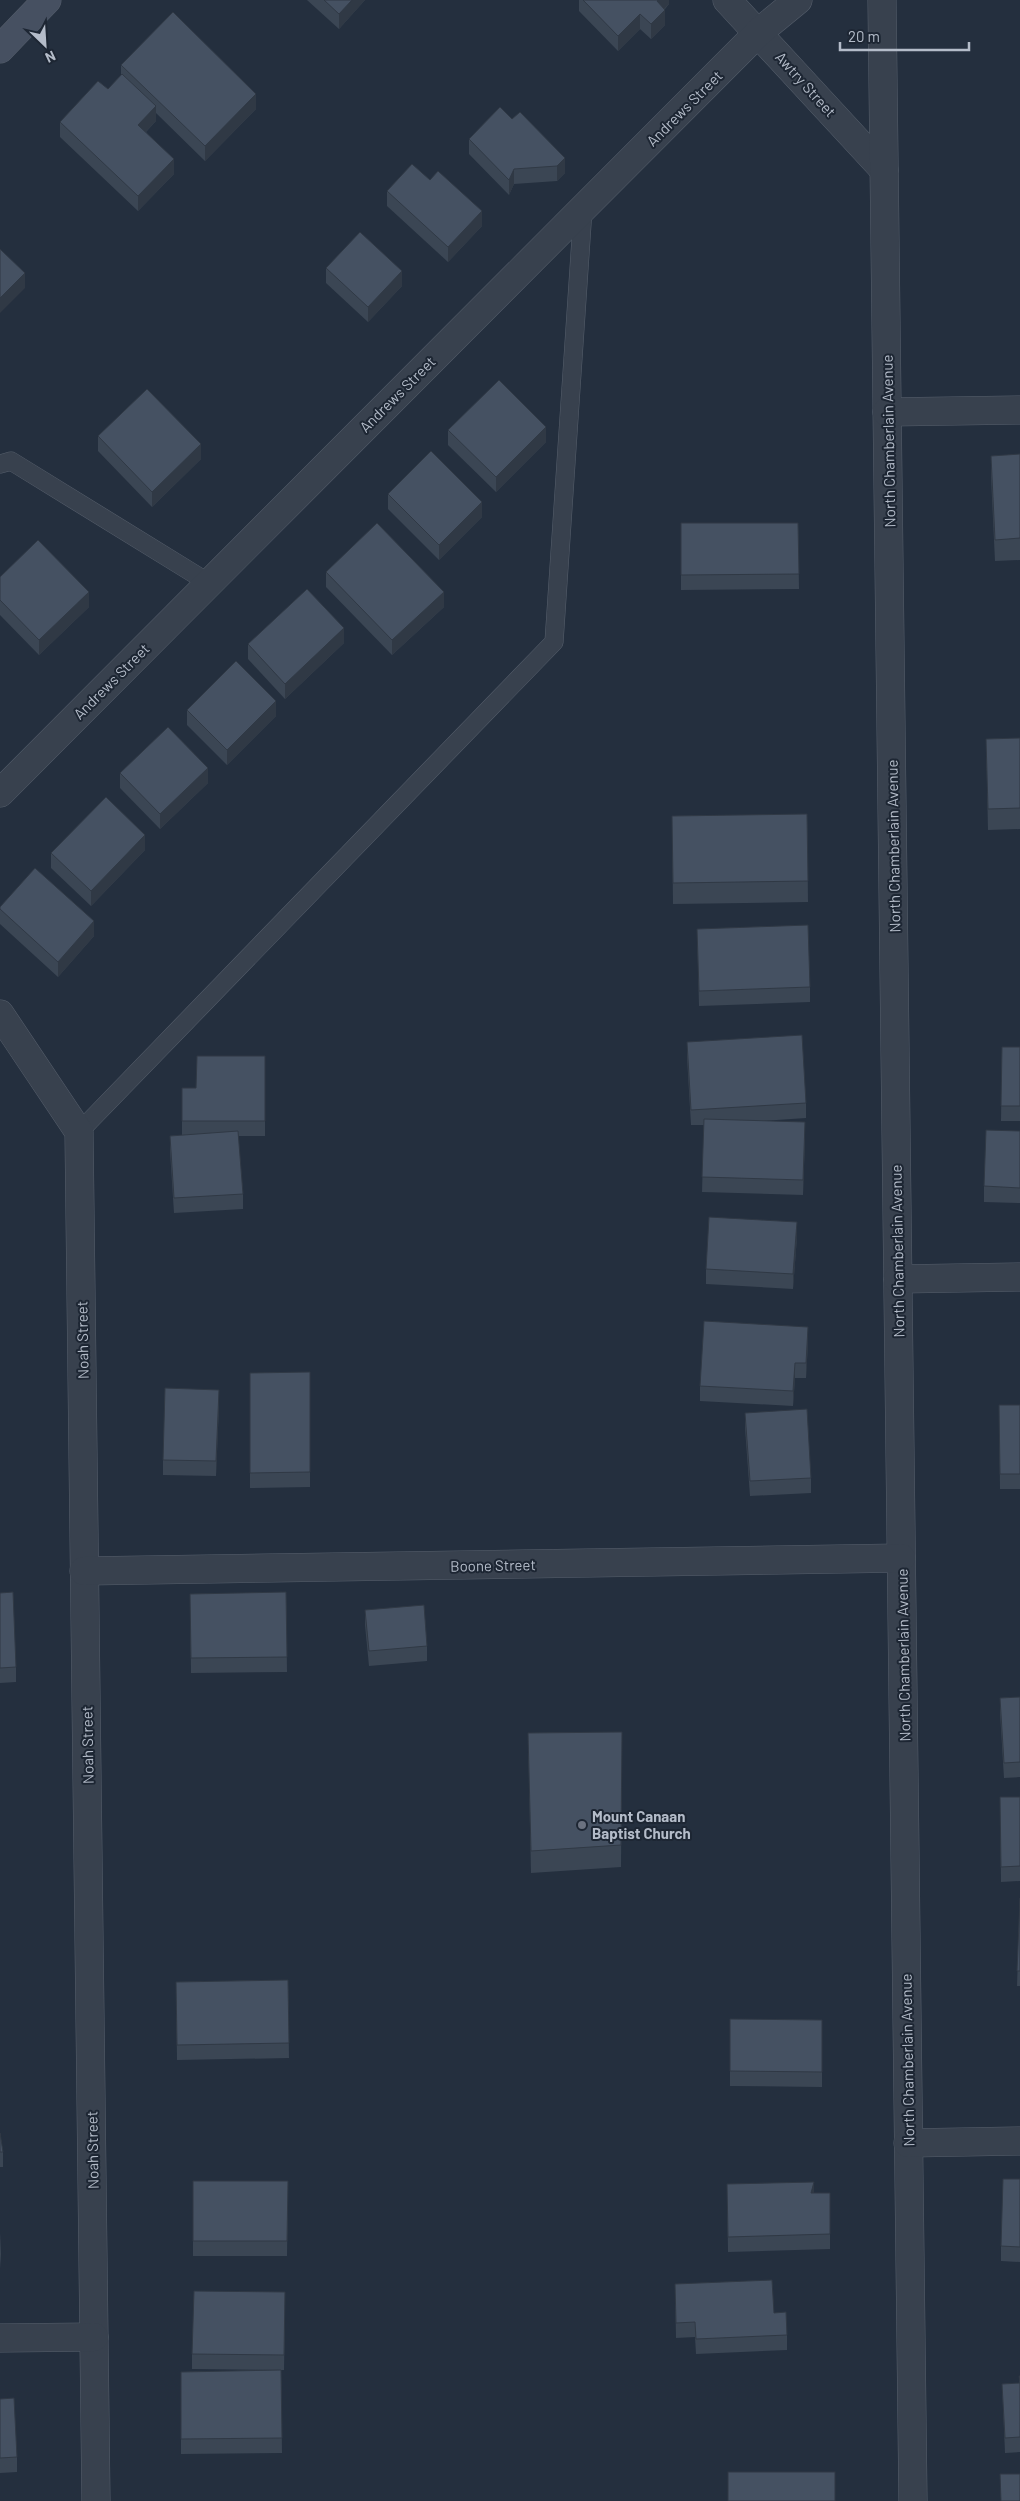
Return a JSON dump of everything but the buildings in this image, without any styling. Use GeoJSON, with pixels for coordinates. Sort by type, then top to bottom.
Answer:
{"type":"FeatureCollection","features":[{"type":"Feature","properties":{"kind":"main road"},"geometry":{"type":"LineString","coordinates":[[0,49],[47,0]]}},
{"type":"Feature","properties":{"kind":"street","name":"Awtry Street"},"geometry":{"type":"LineString","coordinates":[[727,0],[759,32],[884,170]]}},
{"type":"Feature","properties":{"kind":"street","name":"Andrews Street"},"geometry":{"type":"LineString","coordinates":[[0,793],[759,32],[798,0]]}},
{"type":"Feature","properties":{"kind":"street","name":"North Chamberlain Avenue"},"geometry":{"type":"LineString","coordinates":[[882,0],[913,2501]]}},
{"type":"Feature","properties":{"kind":"street"},"geometry":{"type":"LineString","coordinates":[[887,412],[1020,410]]}},
{"type":"Feature","properties":{"kind":"street"},"geometry":{"type":"LineString","coordinates":[[0,1014],[79,1132]]}},
{"type":"Feature","properties":{"kind":"street","name":"Noah Street"},"geometry":{"type":"LineString","coordinates":[[79,1132],[96,2501]]}},
{"type":"Feature","properties":{"kind":"street"},"geometry":{"type":"LineString","coordinates":[[898,1279],[1020,1277]]}},
{"type":"Feature","properties":{"kind":"street","name":"Boone Street"},"geometry":{"type":"LineString","coordinates":[[84,1571],[901,1558]]}},
{"type":"Feature","properties":{"kind":"street"},"geometry":{"type":"LineString","coordinates":[[908,2143],[1020,2141]]}},
{"type":"Feature","properties":{"kind":"street"},"geometry":{"type":"LineString","coordinates":[[0,2338],[94,2336]]}},
{"type":"Feature","properties":{"kind":"lane"},"geometry":{"type":"LineString","coordinates":[[79,1132],[554,642],[583,209]]}},
{"type":"Feature","properties":{"kind":"lane"},"geometry":{"type":"LineString","coordinates":[[0,464],[11,461],[209,583]]}},
{"type":"Feature","properties":{"kind":"place","name":"Mount Canaan Baptist Church"},"geometry":{"type":"Point","coordinates":[582,1825]}}]}
